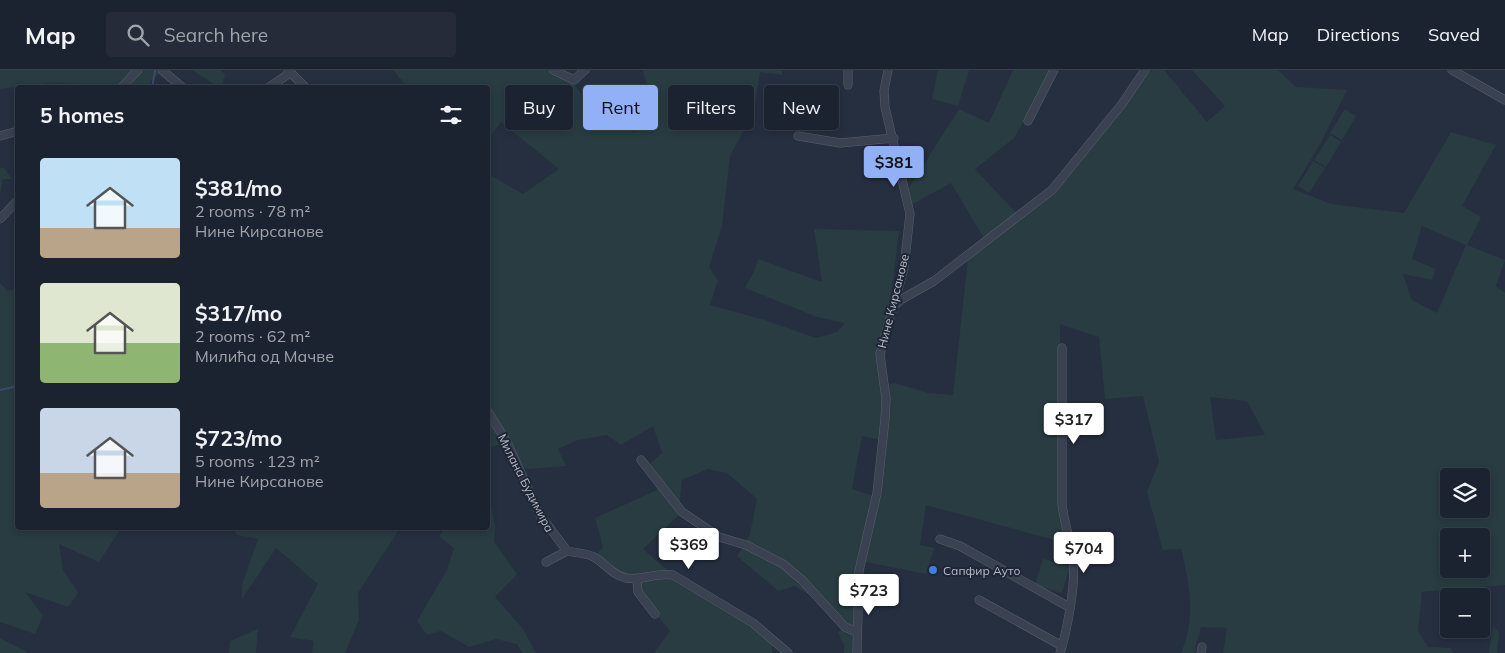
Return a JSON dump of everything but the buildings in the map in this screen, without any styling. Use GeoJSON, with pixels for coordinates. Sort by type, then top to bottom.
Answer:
{"type":"FeatureCollection","features":[{"type":"Feature","properties":{"kind":"street"},"geometry":{"type":"LineString","coordinates":[[124,85],[138,70]]}},
{"type":"Feature","properties":{"kind":"street"},"geometry":{"type":"LineString","coordinates":[[162,70],[180,85]]}},
{"type":"Feature","properties":{"kind":"street"},"geometry":{"type":"LineString","coordinates":[[553,70],[574,80],[585,70]]}},
{"type":"Feature","properties":{"kind":"street"},"geometry":{"type":"LineString","coordinates":[[848,70],[848,85]]}},
{"type":"Feature","properties":{"kind":"street","name":"Нине Кирсанове"},"geometry":{"type":"LineString","coordinates":[[857,653],[860,561],[879,478],[886,399],[880,354],[904,268],[910,214],[884,101],[888,70]]}},
{"type":"Feature","properties":{"kind":"street"},"geometry":{"type":"LineString","coordinates":[[1028,121],[1054,70]]}},
{"type":"Feature","properties":{"kind":"street"},"geometry":{"type":"LineString","coordinates":[[891,311],[897,302],[934,281],[1052,190],[1122,104],[1145,70]]}},
{"type":"Feature","properties":{"kind":"street"},"geometry":{"type":"LineString","coordinates":[[1452,70],[1505,100]]}},
{"type":"Feature","properties":{"kind":"street"},"geometry":{"type":"LineString","coordinates":[[272,85],[290,71],[303,85]]}},
{"type":"Feature","properties":{"kind":"street"},"geometry":{"type":"LineString","coordinates":[[0,136],[15,132]]}},
{"type":"Feature","properties":{"kind":"street"},"geometry":{"type":"LineString","coordinates":[[798,136],[840,143],[894,138]]}},
{"type":"Feature","properties":{"kind":"street"},"geometry":{"type":"LineString","coordinates":[[0,219],[15,203]]}},
{"type":"Feature","properties":{"kind":"street"},"geometry":{"type":"LineString","coordinates":[[979,600],[1061,650],[1074,565],[1062,504],[1062,348]]}},
{"type":"Feature","properties":{"kind":"street","name":"Милана Будимира"},"geometry":{"type":"LineString","coordinates":[[490,415],[507,442],[540,514],[567,551]]}},
{"type":"Feature","properties":{"kind":"street"},"geometry":{"type":"LineString","coordinates":[[641,460],[682,512],[719,537],[746,544],[782,564],[802,580],[845,627],[857,632]]}},
{"type":"Feature","properties":{"kind":"street"},"geometry":{"type":"LineString","coordinates":[[940,539],[960,546],[1069,607]]}},
{"type":"Feature","properties":{"kind":"street"},"geometry":{"type":"LineString","coordinates":[[546,562],[567,551],[594,558],[612,573],[637,579],[661,573],[684,580],[753,623],[788,653]]}},
{"type":"Feature","properties":{"kind":"street"},"geometry":{"type":"LineString","coordinates":[[637,579],[638,592],[655,614]]}},
{"type":"Feature","properties":{"kind":"green space"},"geometry":{"type":"Polygon","coordinates":[[[0,70],[167,70],[152,79],[149,85],[47,83],[15,85],[15,87],[0,89],[0,70]]]}},
{"type":"Feature","properties":{"kind":"green space"},"geometry":{"type":"Polygon","coordinates":[[[192,70],[220,70],[225,74],[222,85],[215,85],[192,70]]]}},
{"type":"Feature","properties":{"kind":"green space"},"geometry":{"type":"Polygon","coordinates":[[[393,70],[545,70],[571,80],[583,96],[583,130],[627,130],[635,132],[639,130],[658,130],[658,85],[647,85],[643,70],[782,70],[782,75],[760,72],[754,112],[754,85],[668,85],[668,130],[744,130],[730,156],[722,226],[709,267],[718,280],[710,305],[765,320],[816,338],[837,332],[845,323],[817,317],[745,288],[758,259],[822,282],[814,229],[899,231],[886,337],[881,354],[884,385],[895,383],[928,393],[953,395],[968,259],[984,238],[951,183],[911,205],[907,191],[959,109],[989,123],[1013,70],[1054,70],[1014,138],[975,169],[1020,217],[1062,180],[1144,70],[1164,70],[1207,122],[1225,106],[1192,70],[1278,70],[1296,87],[1347,90],[1318,148],[1293,189],[1331,204],[1404,213],[1451,132],[1496,145],[1462,206],[1481,217],[1467,245],[1505,260],[1496,286],[1505,293],[1505,585],[1440,588],[1440,590],[1422,592],[1418,631],[1428,647],[1451,648],[1453,653],[1223,653],[1227,628],[1201,627],[1194,653],[1181,653],[1189,627],[1189,588],[1181,549],[1163,550],[1147,492],[1159,462],[1143,396],[1105,399],[1099,337],[1060,324],[1061,470],[1069,544],[926,505],[920,545],[934,548],[926,574],[861,561],[857,653],[844,653],[844,645],[838,632],[845,627],[828,606],[795,586],[778,591],[737,556],[750,534],[757,499],[727,473],[708,469],[682,480],[678,516],[643,549],[673,575],[772,639],[772,653],[654,653],[670,631],[638,592],[637,579],[624,578],[594,558],[603,547],[595,518],[657,490],[649,465],[662,453],[653,426],[621,445],[607,435],[578,440],[558,449],[566,466],[527,469],[519,465],[504,443],[490,447],[490,175],[523,194],[559,169],[511,130],[573,130],[573,85],[505,85],[505,125],[501,122],[490,136],[490,85],[405,85],[393,70]],[[1422,226],[1412,259],[1436,269],[1432,280],[1403,274],[1412,300],[1437,313],[1466,245],[1422,226]],[[1210,397],[1216,440],[1265,435],[1247,401],[1210,397]],[[862,436],[852,489],[876,497],[883,441],[862,436]]]}},
{"type":"Feature","properties":{"kind":"green space"},"geometry":{"type":"Polygon","coordinates":[[[938,70],[969,70],[958,106],[932,99],[938,70]]]}},
{"type":"Feature","properties":{"kind":"green space"},"geometry":{"type":"Polygon","coordinates":[[[1345,109],[1356,116],[1342,140],[1330,133],[1345,109]]]}},
{"type":"Feature","properties":{"kind":"green space"},"geometry":{"type":"Polygon","coordinates":[[[1330,135],[1341,142],[1326,167],[1314,160],[1330,135]]]}},
{"type":"Feature","properties":{"kind":"green space"},"geometry":{"type":"Polygon","coordinates":[[[1313,161],[1325,168],[1309,193],[1298,186],[1313,161]]]}},
{"type":"Feature","properties":{"kind":"green space"},"geometry":{"type":"Polygon","coordinates":[[[0,168],[4,168],[12,179],[3,179],[0,196],[0,168]]]}},
{"type":"Feature","properties":{"kind":"green space"},"geometry":{"type":"Polygon","coordinates":[[[0,283],[7,291],[15,289],[15,530],[120,530],[99,562],[59,544],[63,570],[78,593],[68,607],[25,592],[43,616],[35,634],[0,622],[0,283]]]}},
{"type":"Feature","properties":{"kind":"green space"},"geometry":{"type":"Polygon","coordinates":[[[490,498],[495,527],[494,542],[517,574],[495,597],[523,629],[536,653],[522,653],[517,644],[496,639],[469,647],[441,631],[427,635],[417,621],[447,570],[454,548],[439,536],[444,530],[490,530],[490,498]]]}},
{"type":"Feature","properties":{"kind":"green space"},"geometry":{"type":"Polygon","coordinates":[[[234,530],[399,530],[358,593],[359,620],[345,653],[312,653],[314,641],[290,637],[318,584],[276,548],[242,599],[242,585],[258,539],[237,535],[234,530]]]}},
{"type":"Feature","properties":{"kind":"green space"},"geometry":{"type":"Polygon","coordinates":[[[1043,559],[1070,566],[1062,593],[1035,585],[1043,559]]]}},
{"type":"Feature","properties":{"kind":"green space"},"geometry":{"type":"Polygon","coordinates":[[[1493,625],[1499,633],[1497,653],[1489,653],[1493,625]]]}},
{"type":"Feature","properties":{"kind":"green space"},"geometry":{"type":"Polygon","coordinates":[[[258,629],[256,653],[229,653],[230,641],[258,629]]]}},
{"type":"Feature","properties":{"kind":"green space"},"geometry":{"type":"Polygon","coordinates":[[[0,638],[27,652],[0,653],[0,638]]]}},
{"type":"Feature","properties":{"kind":"waterway"},"geometry":{"type":"LineString","coordinates":[[153,85],[155,71]]}},
{"type":"Feature","properties":{"kind":"waterway"},"geometry":{"type":"LineString","coordinates":[[0,390],[15,387]]}},
{"type":"Feature","properties":{"kind":"place","name":"Сапфир Ауто"},"geometry":{"type":"Point","coordinates":[933,570]}}]}
